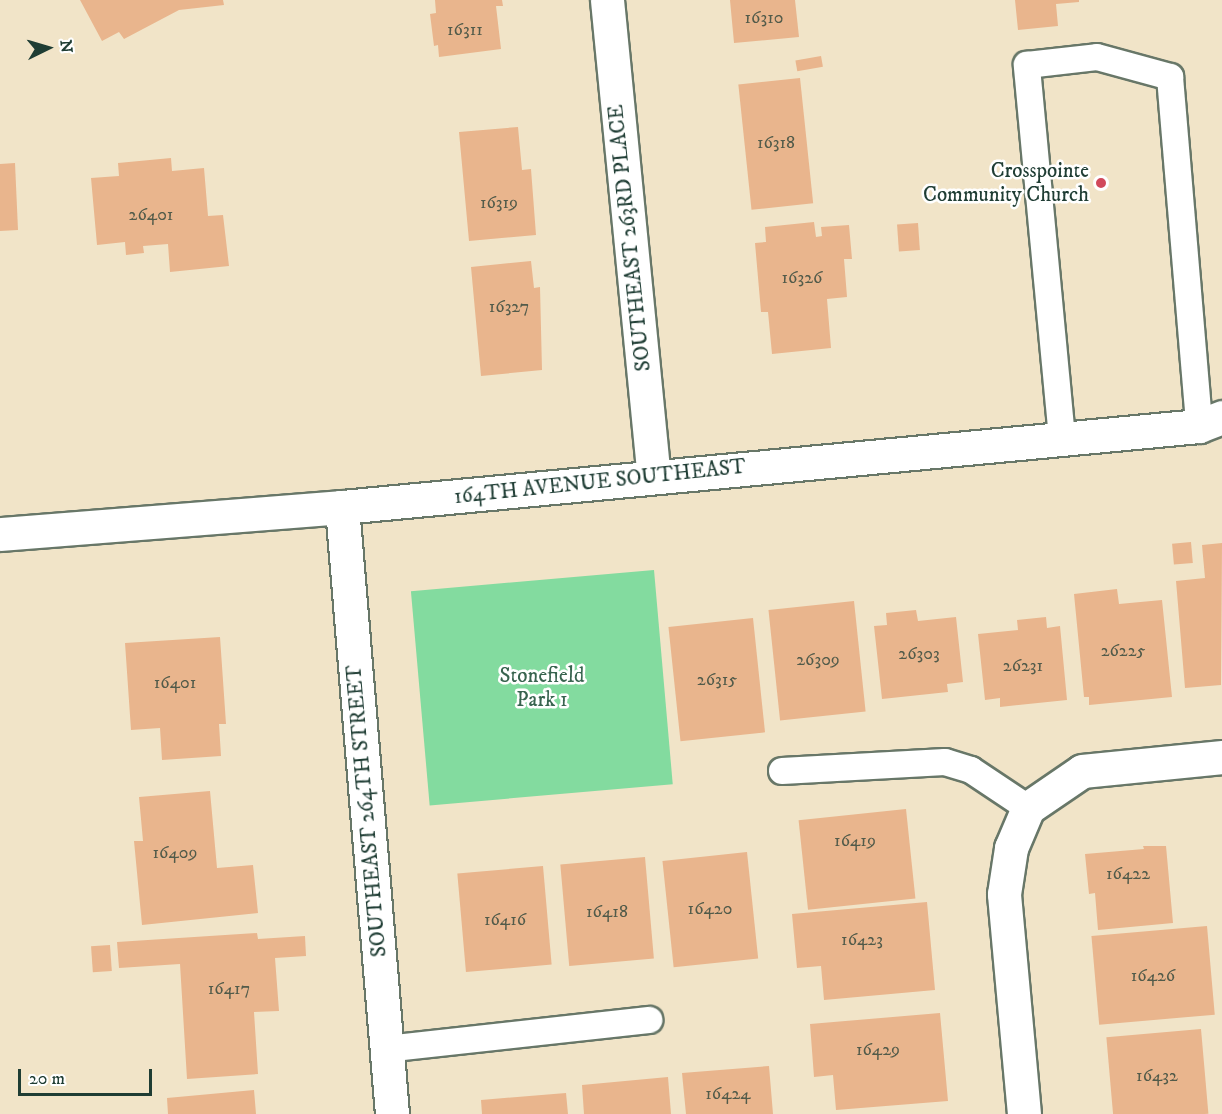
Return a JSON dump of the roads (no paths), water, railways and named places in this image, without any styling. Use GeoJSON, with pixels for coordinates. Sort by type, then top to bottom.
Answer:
{"type":"FeatureCollection","features":[{"type":"Feature","properties":{"kind":"street","name":"SOUTHEAST 263RD PLACE"},"geometry":{"type":"LineString","coordinates":[[606,0],[654,476]]}},
{"type":"Feature","properties":{"kind":"street","name":"164TH AVENUE SOUTHEAST"},"geometry":{"type":"LineString","coordinates":[[0,534],[342,507],[1062,438],[1214,426]]}},
{"type":"Feature","properties":{"kind":"street","name":"SOUTHEAST 264TH STREET"},"geometry":{"type":"LineString","coordinates":[[342,507],[392,1114]]}},
{"type":"Feature","properties":{"kind":"street"},"geometry":{"type":"LineString","coordinates":[[1024,1114],[1004,894],[1011,848],[1028,808],[1082,771],[1222,757]]}},
{"type":"Feature","properties":{"kind":"lane"},"geometry":{"type":"LineString","coordinates":[[1062,438],[1027,65],[1097,57],[1170,77],[1188,289],[1214,426]]}},
{"type":"Feature","properties":{"kind":"lane"},"geometry":{"type":"LineString","coordinates":[[782,771],[945,762],[971,770],[1028,808]]}},
{"type":"Feature","properties":{"kind":"lane"},"geometry":{"type":"LineString","coordinates":[[386,1049],[649,1020]]}},
{"type":"Feature","properties":{"kind":"place","name":"Crosspointe Community Church"},"geometry":{"type":"Point","coordinates":[1101,183]}},
{"type":"Feature","properties":{"kind":"park label","name":"Stonefield Park 1"},"geometry":{"type":"Point","coordinates":[542,688]}}]}
